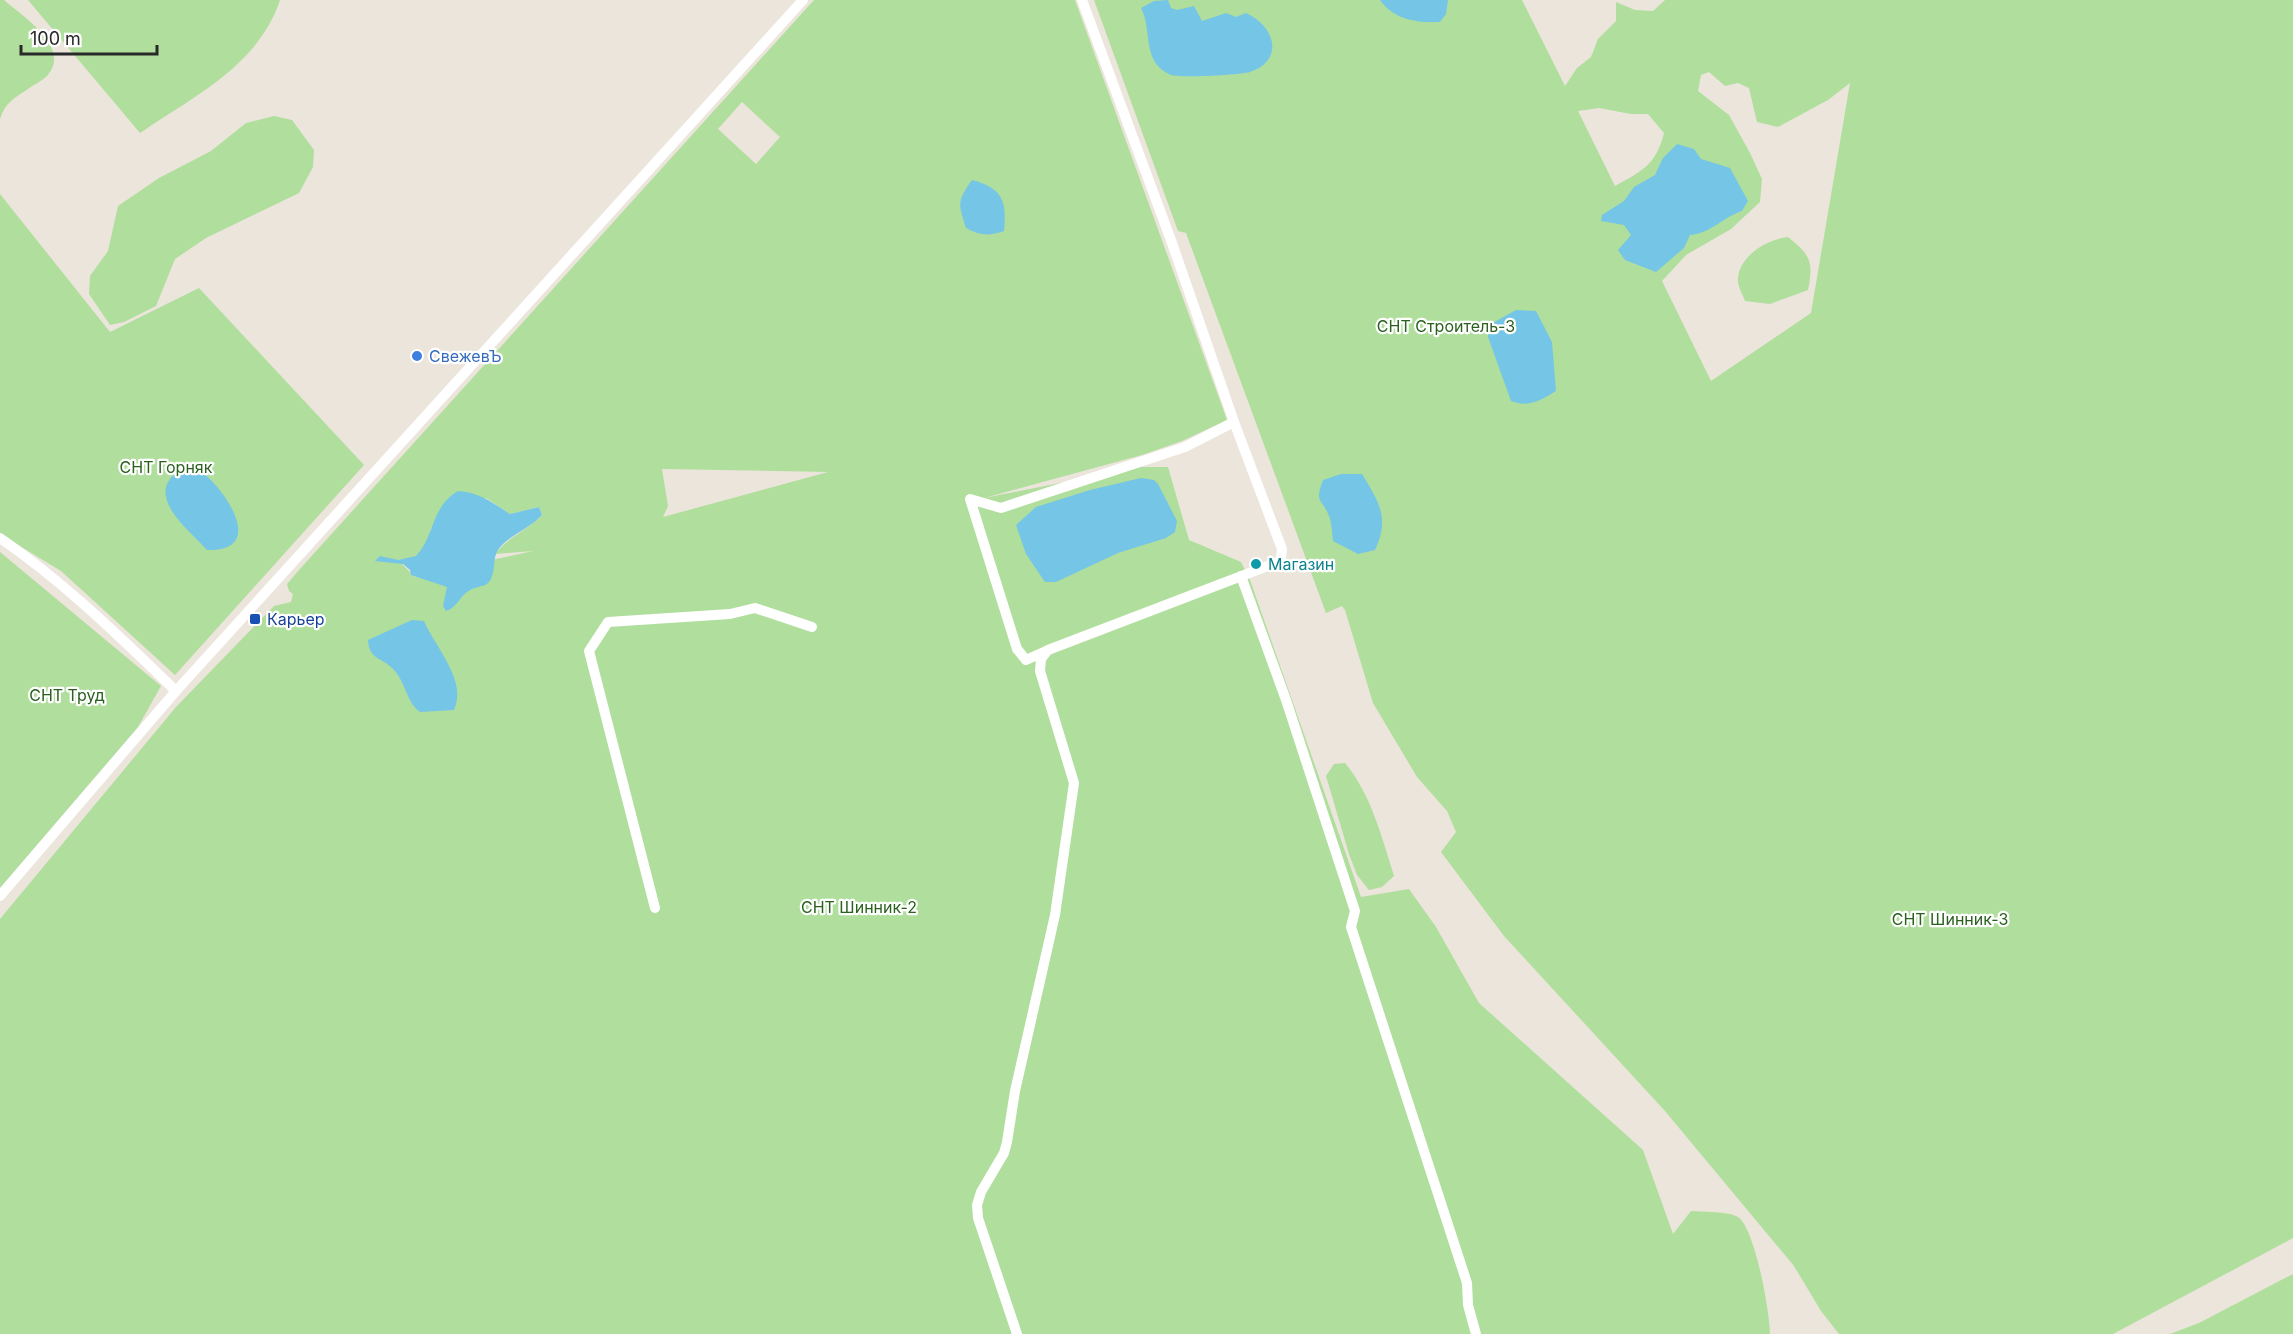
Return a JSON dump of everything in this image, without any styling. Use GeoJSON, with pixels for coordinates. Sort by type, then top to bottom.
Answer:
{"type":"FeatureCollection","features":[{"type":"Feature","properties":{"kind":"street"},"geometry":{"type":"LineString","coordinates":[[0,896],[176,691],[803,0]]}},
{"type":"Feature","properties":{"kind":"street"},"geometry":{"type":"LineString","coordinates":[[1082,0],[1282,549],[1278,562],[1026,660],[1017,649],[970,499],[1000,508],[1185,447],[1234,422]]}},
{"type":"Feature","properties":{"kind":"street"},"geometry":{"type":"LineString","coordinates":[[0,538],[33,562],[114,630],[176,691]]}},
{"type":"Feature","properties":{"kind":"street"},"geometry":{"type":"LineString","coordinates":[[1241,576],[1286,700],[1355,911],[1351,927],[1467,1283],[1468,1305],[1476,1334]]}},
{"type":"Feature","properties":{"kind":"street"},"geometry":{"type":"LineString","coordinates":[[655,908],[589,651],[608,622],[730,614],[755,608],[812,627]]}},
{"type":"Feature","properties":{"kind":"street"},"geometry":{"type":"LineString","coordinates":[[1017,1334],[978,1218],[977,1205],[981,1192],[1004,1153],[1007,1142],[1015,1091],[1043,975],[1065,858],[1074,783],[1040,670],[1041,658],[1048,650]]}},
{"type":"Feature","properties":{"kind":"green space"},"geometry":{"type":"Polygon","coordinates":[[[0,0],[4,0],[42,34],[50,44],[54,55],[53,65],[47,76],[11,101],[0,119],[0,0]]]}},
{"type":"Feature","properties":{"kind":"green space"},"geometry":{"type":"Polygon","coordinates":[[[28,0],[280,0],[270,23],[240,61],[202,92],[140,133],[28,0]]]}},
{"type":"Feature","properties":{"kind":"green space","name":"СНТ Шинник-2"},"geometry":{"type":"Polygon","coordinates":[[[814,0],[1075,0],[1227,420],[1182,441],[1142,455],[984,498],[1140,467],[1168,467],[1189,540],[1241,562],[1250,580],[1361,897],[1409,889],[1436,927],[1479,1003],[1643,1150],[1673,1234],[1691,1211],[1722,1213],[1738,1217],[1744,1224],[1756,1253],[1770,1334],[0,1334],[0,919],[176,707],[274,606],[291,602],[293,594],[289,591],[287,584],[814,0]],[[742,102],[718,129],[756,164],[780,137],[742,102]],[[662,469],[668,506],[663,517],[828,472],[662,469]],[[486,498],[431,528],[430,536],[416,557],[398,560],[415,577],[533,551],[495,554],[542,515],[539,507],[510,514],[486,498]]]}},
{"type":"Feature","properties":{"kind":"green space","name":"СНТ Шинник-3"},"geometry":{"type":"Polygon","coordinates":[[[1094,0],[1522,0],[1565,86],[1577,68],[1591,57],[1598,39],[1616,21],[1616,2],[1635,10],[1653,11],[1665,0],[2293,0],[2293,1238],[2113,1334],[1839,1334],[1821,1311],[1794,1266],[1665,1111],[1504,936],[1441,852],[1456,832],[1447,811],[1417,777],[1373,703],[1345,610],[1342,606],[1326,613],[1186,233],[1178,231],[1094,0]],[[1709,72],[1701,75],[1698,91],[1729,115],[1762,179],[1760,202],[1731,229],[1686,255],[1662,281],[1711,381],[1811,313],[1850,83],[1828,100],[1778,127],[1757,122],[1749,88],[1738,83],[1725,86],[1709,72]],[[1599,108],[1578,111],[1615,186],[1647,166],[1657,153],[1664,133],[1648,114],[1631,114],[1599,108]]]}},
{"type":"Feature","properties":{"kind":"green space"},"geometry":{"type":"Polygon","coordinates":[[[274,116],[292,120],[314,150],[313,167],[299,193],[206,238],[175,259],[156,306],[124,322],[110,325],[89,294],[90,276],[108,251],[118,206],[159,178],[211,151],[246,123],[274,116]]]}},
{"type":"Feature","properties":{"kind":"green space","name":"СНТ Горняк"},"geometry":{"type":"Polygon","coordinates":[[[0,194],[110,332],[199,288],[364,465],[175,675],[61,571],[0,534],[0,194]]]}},
{"type":"Feature","properties":{"kind":"green space"},"geometry":{"type":"Polygon","coordinates":[[[1788,237],[1806,254],[1808,259],[1810,272],[1808,290],[1770,304],[1745,301],[1738,281],[1743,263],[1763,245],[1788,237]]]}},
{"type":"Feature","properties":{"kind":"green space","name":"СНТ Труд"},"geometry":{"type":"Polygon","coordinates":[[[0,552],[161,686],[138,727],[0,888],[0,552]]]}},
{"type":"Feature","properties":{"kind":"green space"},"geometry":{"type":"Polygon","coordinates":[[[1345,763],[1369,802],[1394,876],[1382,887],[1369,890],[1357,875],[1349,854],[1326,776],[1334,764],[1345,763]]]}},
{"type":"Feature","properties":{"kind":"green space"},"geometry":{"type":"Polygon","coordinates":[[[2293,1274],[2293,1334],[2170,1334],[2199,1323],[2293,1274]]]}},
{"type":"Feature","properties":{"kind":"water"},"geometry":{"type":"Polygon","coordinates":[[[1168,0],[1171,8],[1177,10],[1194,6],[1202,21],[1226,13],[1236,17],[1246,13],[1256,19],[1264,26],[1272,43],[1272,51],[1268,60],[1261,67],[1244,73],[1186,76],[1167,73],[1155,62],[1152,55],[1141,8],[1154,1],[1168,0]]]}},
{"type":"Feature","properties":{"kind":"water"},"geometry":{"type":"Polygon","coordinates":[[[1380,0],[1448,0],[1446,14],[1440,22],[1431,22],[1415,21],[1399,16],[1380,0]]]}},
{"type":"Feature","properties":{"kind":"water"},"geometry":{"type":"Polygon","coordinates":[[[1677,144],[1694,149],[1701,159],[1730,168],[1748,201],[1742,211],[1705,231],[1690,235],[1684,248],[1656,272],[1625,260],[1618,250],[1631,235],[1624,225],[1601,221],[1602,215],[1624,201],[1634,187],[1655,175],[1663,158],[1677,144]]]}},
{"type":"Feature","properties":{"kind":"water"},"geometry":{"type":"Polygon","coordinates":[[[972,180],[990,187],[1000,197],[1004,211],[1004,231],[985,234],[966,228],[960,203],[972,180]]]}},
{"type":"Feature","properties":{"kind":"water"},"geometry":{"type":"Polygon","coordinates":[[[1516,310],[1536,311],[1552,342],[1556,391],[1540,400],[1524,404],[1511,401],[1488,337],[1489,325],[1516,310]]]}},
{"type":"Feature","properties":{"kind":"water"},"geometry":{"type":"Polygon","coordinates":[[[195,467],[217,487],[235,515],[238,529],[236,540],[226,548],[207,550],[176,518],[166,498],[166,488],[172,476],[181,470],[195,467]]]}},
{"type":"Feature","properties":{"kind":"water"},"geometry":{"type":"Polygon","coordinates":[[[1341,474],[1362,474],[1378,502],[1382,529],[1375,550],[1358,554],[1333,541],[1330,519],[1320,500],[1319,493],[1323,480],[1341,474]]]}},
{"type":"Feature","properties":{"kind":"water"},"geometry":{"type":"Polygon","coordinates":[[[1141,478],[1154,480],[1158,484],[1177,521],[1175,532],[1166,538],[1118,553],[1056,582],[1045,582],[1026,554],[1016,525],[1036,507],[1090,490],[1141,478]]]}},
{"type":"Feature","properties":{"kind":"water"},"geometry":{"type":"Polygon","coordinates":[[[458,491],[479,496],[510,514],[539,507],[542,515],[498,549],[489,583],[473,588],[446,611],[443,606],[447,587],[411,575],[410,570],[403,564],[375,561],[380,556],[398,560],[416,556],[427,539],[442,505],[458,491]]]}},
{"type":"Feature","properties":{"kind":"water"},"geometry":{"type":"Polygon","coordinates":[[[412,620],[424,621],[454,676],[457,699],[454,710],[420,712],[415,708],[397,674],[371,651],[368,640],[412,620]]]}},
{"type":"Feature","properties":{"kind":"place","name":"СвежевЪ"},"geometry":{"type":"Point","coordinates":[417,356]}},
{"type":"Feature","properties":{"kind":"place","name":"Магазин"},"geometry":{"type":"Point","coordinates":[1256,564]}},
{"type":"Feature","properties":{"kind":"place","name":"Карьер"},"geometry":{"type":"Point","coordinates":[255,619]}},
{"type":"Feature","properties":{"kind":"park label","name":"СНТ Строитель-3"},"geometry":{"type":"Point","coordinates":[1446,326]}}]}
